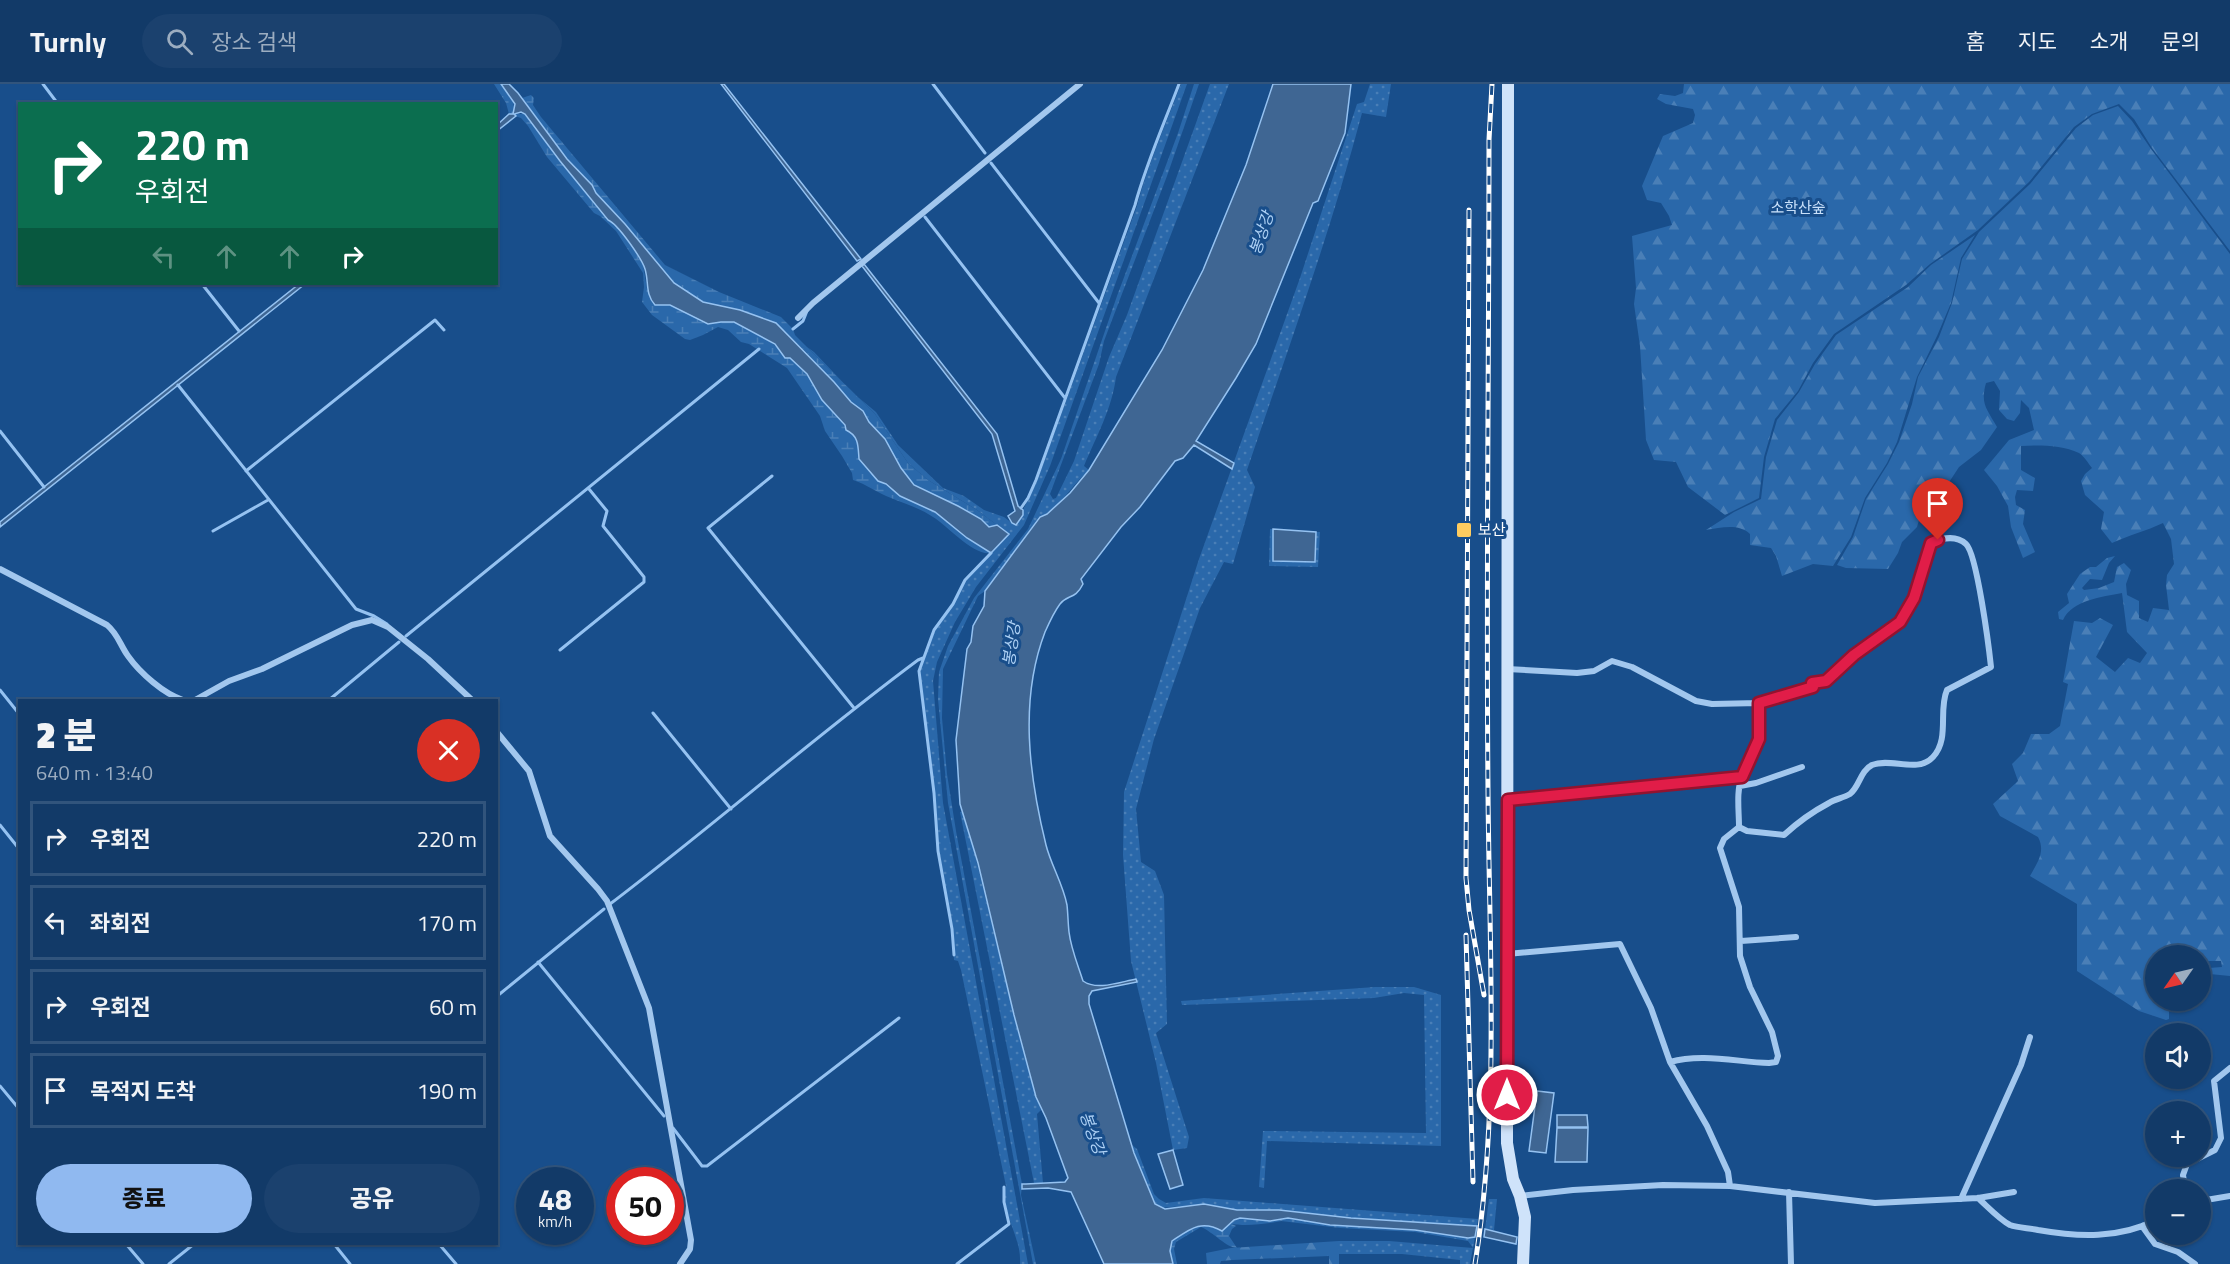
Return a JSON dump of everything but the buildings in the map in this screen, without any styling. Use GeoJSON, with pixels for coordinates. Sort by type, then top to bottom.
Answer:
{"type":"FeatureCollection","features":[{"type":"Feature","properties":{"kind":"main road"},"geometry":{"type":"LineString","coordinates":[[1509,84],[1507,1143],[1513,1179],[1525,1218],[1523,1264]]}},
{"type":"Feature","properties":{"kind":"street"},"geometry":{"type":"LineString","coordinates":[[798,318],[821,296],[1080,84]]}},
{"type":"Feature","properties":{"kind":"street"},"geometry":{"type":"LineString","coordinates":[[1507,669],[1577,673],[1594,671],[1612,662],[1632,667],[1696,701],[1712,704],[1759,703],[1813,687],[1812,683],[1826,681],[1854,655],[1900,622],[1914,598],[1931,543],[1949,538],[1966,544],[1972,551],[1986,625],[1991,667],[1947,690],[1944,697],[1944,725],[1935,755],[1928,762],[1916,765],[1882,763],[1871,766],[1862,773],[1857,786],[1850,793],[1804,817],[1784,835],[1747,831],[1739,827]]}},
{"type":"Feature","properties":{"kind":"street"},"geometry":{"type":"LineString","coordinates":[[0,569],[106,625],[115,632],[127,655],[144,673],[174,697],[180,699]]}},
{"type":"Feature","properties":{"kind":"street"},"geometry":{"type":"LineString","coordinates":[[198,699],[229,681],[262,669],[352,625],[372,620],[388,627],[428,658],[471,699]]}},
{"type":"Feature","properties":{"kind":"street"},"geometry":{"type":"LineString","coordinates":[[1739,827],[1738,793],[1742,777],[1759,739],[1759,703]]}},
{"type":"Feature","properties":{"kind":"street"},"geometry":{"type":"LineString","coordinates":[[498,733],[529,771],[550,836],[607,901],[646,999],[656,1042],[691,1240],[690,1249],[680,1264]]}},
{"type":"Feature","properties":{"kind":"street"},"geometry":{"type":"LineString","coordinates":[[1740,786],[1756,783],[1802,767]]}},
{"type":"Feature","properties":{"kind":"street"},"geometry":{"type":"LineString","coordinates":[[1508,800],[1742,777]]}},
{"type":"Feature","properties":{"kind":"street"},"geometry":{"type":"LineString","coordinates":[[1670,1062],[1687,1057],[1769,1063],[1776,1062],[1778,1056],[1772,1032],[1740,956],[1739,907],[1720,848],[1724,839],[1739,827]]}},
{"type":"Feature","properties":{"kind":"street"},"geometry":{"type":"LineString","coordinates":[[1741,941],[1796,937]]}},
{"type":"Feature","properties":{"kind":"street"},"geometry":{"type":"LineString","coordinates":[[1507,954],[1620,944],[1651,1008],[1670,1062],[1707,1126],[1728,1172],[1731,1186]]}},
{"type":"Feature","properties":{"kind":"street"},"geometry":{"type":"LineString","coordinates":[[1960,1198],[2021,1065],[2030,1037]]}},
{"type":"Feature","properties":{"kind":"street"},"geometry":{"type":"LineString","coordinates":[[2184,1179],[2187,1164],[2215,1150],[2221,1138],[2214,1081],[2230,1068]]}},
{"type":"Feature","properties":{"kind":"street"},"geometry":{"type":"LineString","coordinates":[[1520,1196],[1573,1190],[1663,1185],[1731,1186],[1875,1203],[1978,1198],[2014,1192]]}},
{"type":"Feature","properties":{"kind":"street"},"geometry":{"type":"LineString","coordinates":[[1789,1192],[1791,1264]]}},
{"type":"Feature","properties":{"kind":"street"},"geometry":{"type":"LineString","coordinates":[[2211,1199],[2230,1196]]}},
{"type":"Feature","properties":{"kind":"street"},"geometry":{"type":"LineString","coordinates":[[1978,1198],[2011,1225],[2051,1232],[2092,1236],[2113,1234],[2145,1226]]}},
{"type":"Feature","properties":{"kind":"street"},"geometry":{"type":"LineString","coordinates":[[2142,1227],[2155,1244],[2178,1252],[2195,1264]]}},
{"type":"Feature","properties":{"kind":"green space"},"geometry":{"type":"Polygon","coordinates":[[[494,84],[501,84],[510,94],[514,105],[513,114],[525,114],[608,220],[618,227],[643,264],[647,289],[659,305],[671,305],[706,323],[733,322],[773,344],[807,375],[846,430],[856,437],[862,463],[870,473],[900,496],[935,512],[967,538],[991,553],[976,550],[923,511],[853,480],[852,473],[825,431],[820,416],[787,368],[749,344],[741,342],[728,330],[718,327],[690,340],[685,339],[652,315],[642,302],[643,273],[616,231],[594,213],[547,157],[521,118],[509,114],[506,103],[494,84]]]}},
{"type":"Feature","properties":{"kind":"green space"},"geometry":{"type":"Polygon","coordinates":[[[1181,84],[1187,84],[1050,466],[1024,525],[976,587],[955,622],[937,662],[933,681],[943,803],[1028,1264],[1020,1264],[1018,1244],[1008,1216],[1006,1186],[961,970],[958,961],[954,960],[952,929],[939,851],[920,671],[931,637],[954,604],[966,580],[1009,534],[977,510],[928,480],[908,463],[875,414],[857,397],[876,412],[898,445],[943,488],[964,496],[984,510],[1004,517],[1012,523],[1023,510],[1037,481],[1137,206],[1146,175],[1181,84]]]}},
{"type":"Feature","properties":{"kind":"green space"},"geometry":{"type":"Polygon","coordinates":[[[1194,84],[1199,84],[1050,494],[1053,499],[1056,498],[1074,461],[1109,357],[1127,315],[1210,84],[1229,84],[1116,377],[1107,412],[1084,466],[1089,470],[1053,508],[1039,517],[985,591],[978,596],[943,669],[942,718],[947,774],[1022,1184],[1021,1195],[1036,1264],[1033,1264],[948,803],[938,699],[939,672],[948,646],[974,598],[1028,529],[1061,459],[1194,84]]]}},
{"type":"Feature","properties":{"kind":"green space"},"geometry":{"type":"Polygon","coordinates":[[[1370,84],[1391,84],[1386,117],[1362,113],[1322,248],[1247,470],[1255,487],[1233,564],[1224,562],[1200,608],[1154,739],[1136,809],[1141,862],[1155,871],[1164,895],[1167,1024],[1156,1033],[1189,1137],[1187,1148],[1173,1150],[1156,1063],[1131,961],[1123,855],[1124,792],[1199,559],[1300,278],[1357,104],[1364,102],[1370,84]]]}},
{"type":"Feature","properties":{"kind":"green space","name":"소학산숲"},"geometry":{"type":"Polygon","coordinates":[[[1684,84],[2230,84],[2230,251],[2152,148],[2134,119],[2119,104],[2092,114],[2074,127],[2029,182],[1978,230],[1930,264],[1906,285],[1834,334],[1813,363],[1798,391],[1775,419],[1764,457],[1759,498],[1725,515],[1688,487],[1676,462],[1654,460],[1646,440],[1640,346],[1634,304],[1636,288],[1632,236],[1672,225],[1661,203],[1647,200],[1642,186],[1663,136],[1693,123],[1695,115],[1693,109],[1666,104],[1657,99],[1660,94],[1675,96],[1683,93],[1684,84]]]}},
{"type":"Feature","properties":{"kind":"green space"},"geometry":{"type":"Polygon","coordinates":[[[531,95],[534,98],[533,105],[541,117],[665,265],[719,292],[781,317],[793,329],[795,335],[875,414],[908,463],[928,480],[997,525],[989,527],[981,519],[958,506],[914,485],[901,468],[885,439],[867,417],[846,398],[834,382],[776,323],[740,310],[703,302],[674,283],[596,193],[592,185],[567,159],[522,98],[531,95]]]}},
{"type":"Feature","properties":{"kind":"green space"},"geometry":{"type":"Polygon","coordinates":[[[2118,106],[2132,121],[2230,254],[2230,976],[2211,974],[2211,968],[2222,967],[2221,961],[2211,961],[2211,945],[2145,945],[2145,1011],[2169,1011],[2169,1019],[2166,1020],[2139,1011],[2077,971],[2077,904],[2030,876],[2041,853],[2038,837],[2000,816],[1993,804],[2018,781],[2012,764],[2023,753],[2031,734],[2049,734],[2060,726],[2068,684],[2063,682],[2074,621],[2092,623],[2100,618],[2113,625],[2096,657],[2115,672],[2128,658],[2140,663],[2147,653],[2127,632],[2122,593],[2080,604],[2067,613],[2063,620],[2059,619],[2058,612],[2069,603],[2067,594],[2080,574],[2090,567],[2096,567],[2107,558],[2115,556],[2109,563],[2102,580],[2090,579],[2082,588],[2084,590],[2099,588],[2114,582],[2117,567],[2124,563],[2131,570],[2126,584],[2127,595],[2139,601],[2139,618],[2148,622],[2153,608],[2169,610],[2167,575],[2174,564],[2171,539],[2163,523],[2112,543],[2101,529],[2104,512],[2085,495],[2081,481],[2092,468],[2083,456],[2072,450],[2058,447],[2021,446],[2021,470],[2035,478],[2033,491],[2017,490],[2015,497],[2016,505],[2025,510],[2023,524],[2035,552],[2023,558],[2011,527],[2008,506],[1997,486],[1984,470],[2009,440],[2034,430],[2029,408],[2021,400],[2020,413],[2014,421],[2007,419],[1999,410],[2000,391],[1994,381],[1986,383],[1984,401],[1997,427],[1981,450],[1959,467],[1940,496],[1924,503],[1917,527],[1902,542],[1888,569],[1846,568],[1837,565],[1853,537],[1866,499],[1899,442],[1912,404],[1918,377],[1939,337],[1952,303],[1962,259],[1979,232],[2030,184],[2076,128],[2093,115],[2118,106]]]}},
{"type":"Feature","properties":{"kind":"green space"},"geometry":{"type":"Polygon","coordinates":[[[1975,235],[1961,258],[1951,303],[1917,377],[1897,442],[1865,498],[1851,537],[1833,566],[1813,564],[1782,576],[1771,548],[1750,545],[1750,534],[1740,528],[1729,527],[1706,530],[1734,512],[1761,499],[1766,457],[1777,420],[1799,392],[1815,364],[1836,335],[1908,287],[1931,265],[1975,235]]]}},
{"type":"Feature","properties":{"kind":"green space"},"geometry":{"type":"Polygon","coordinates":[[[807,347],[814,352],[843,382],[807,347]]]}},
{"type":"Feature","properties":{"kind":"green space"},"geometry":{"type":"Polygon","coordinates":[[[1270,529],[1273,529],[1273,561],[1314,562],[1316,532],[1320,532],[1318,567],[1269,566],[1270,529]]]}},
{"type":"Feature","properties":{"kind":"green space"},"geometry":{"type":"Polygon","coordinates":[[[960,812],[964,812],[969,830],[1020,1040],[1041,1110],[1037,1114],[1043,1183],[1034,1183],[960,812]]]}},
{"type":"Feature","properties":{"kind":"green space"},"geometry":{"type":"Polygon","coordinates":[[[1375,987],[1414,987],[1441,995],[1441,1146],[1267,1141],[1264,1188],[1259,1187],[1263,1131],[1426,1133],[1424,995],[1404,993],[1374,998],[1182,1005],[1181,1001],[1375,987]]]}},
{"type":"Feature","properties":{"kind":"green space"},"geometry":{"type":"Polygon","coordinates":[[[1132,1145],[1137,1149],[1154,1194],[1166,1203],[1204,1198],[1478,1219],[1477,1226],[1351,1218],[1279,1210],[1237,1210],[1204,1204],[1160,1208],[1146,1188],[1132,1145]]]}},
{"type":"Feature","properties":{"kind":"green space"},"geometry":{"type":"Polygon","coordinates":[[[1489,1199],[1497,1199],[1494,1230],[1485,1229],[1489,1199]]]}},
{"type":"Feature","properties":{"kind":"green space"},"geometry":{"type":"Polygon","coordinates":[[[1240,1218],[1276,1220],[1289,1218],[1330,1225],[1415,1230],[1475,1237],[1473,1248],[1468,1241],[1415,1232],[1340,1228],[1281,1221],[1254,1225],[1230,1223],[1240,1218]]]}},
{"type":"Feature","properties":{"kind":"green space"},"geometry":{"type":"Polygon","coordinates":[[[1230,1223],[1236,1226],[1229,1236],[1237,1248],[1201,1227],[1176,1242],[1174,1249],[1177,1264],[1173,1264],[1170,1251],[1172,1241],[1196,1227],[1207,1226],[1222,1231],[1230,1223]]]}},
{"type":"Feature","properties":{"kind":"green space"},"geometry":{"type":"Polygon","coordinates":[[[1339,1241],[1389,1241],[1473,1248],[1470,1264],[1460,1264],[1460,1260],[1402,1254],[1339,1254],[1339,1241]]]}},
{"type":"Feature","properties":{"kind":"green space"},"geometry":{"type":"Polygon","coordinates":[[[1339,1241],[1339,1264],[1329,1264],[1329,1256],[1232,1260],[1221,1261],[1220,1264],[1207,1264],[1206,1253],[1231,1248],[1339,1241]]]}},
{"type":"Feature","properties":{"kind":"water"},"geometry":{"type":"Polygon","coordinates":[[[501,84],[509,84],[518,93],[567,159],[592,185],[596,193],[674,283],[703,302],[740,310],[776,323],[851,402],[863,411],[869,422],[885,439],[901,468],[914,485],[958,506],[981,519],[989,527],[997,525],[1009,534],[991,553],[967,538],[935,512],[900,496],[886,484],[878,481],[859,459],[857,442],[853,435],[846,430],[845,425],[822,400],[807,374],[790,358],[785,358],[775,344],[734,322],[708,324],[670,305],[655,305],[648,292],[645,269],[635,250],[560,161],[525,114],[521,112],[514,114],[516,116],[498,130],[498,124],[509,114],[513,114],[515,104],[501,84]]]}},
{"type":"Feature","properties":{"kind":"water"},"geometry":{"type":"Polygon","coordinates":[[[721,84],[724,84],[861,259],[857,261],[721,84]]]}},
{"type":"Feature","properties":{"kind":"water","name":"봉상강"},"geometry":{"type":"Polygon","coordinates":[[[1273,84],[1351,84],[1345,133],[1318,201],[1313,203],[1256,344],[1196,441],[1234,463],[1232,469],[1194,445],[1183,458],[1175,461],[1081,579],[1083,584],[1080,589],[1060,604],[1048,625],[1037,658],[1029,711],[1031,765],[1035,792],[1046,845],[1065,897],[1070,938],[1083,981],[1102,986],[1136,979],[1137,982],[1092,991],[1089,1004],[1134,1153],[1155,1204],[1165,1209],[1204,1204],[1237,1210],[1279,1210],[1351,1218],[1477,1226],[1475,1237],[1468,1238],[1415,1230],[1330,1225],[1288,1218],[1270,1221],[1240,1218],[1234,1220],[1222,1231],[1215,1227],[1196,1227],[1172,1241],[1170,1251],[1173,1264],[1104,1264],[1071,1192],[1048,1188],[1022,1189],[1022,1184],[1065,1182],[1068,1178],[1036,1097],[978,863],[960,804],[956,740],[967,649],[971,642],[973,626],[984,606],[985,591],[1040,517],[1047,514],[1070,493],[1089,470],[1162,350],[1203,270],[1246,165],[1273,84]]]}},
{"type":"Feature","properties":{"kind":"water"},"geometry":{"type":"Polygon","coordinates":[[[864,264],[997,434],[1018,506],[1023,510],[1023,515],[1016,525],[1008,516],[1015,511],[992,434],[862,266],[864,264]]]}},
{"type":"Feature","properties":{"kind":"water"},"geometry":{"type":"Polygon","coordinates":[[[298,285],[304,285],[0,527],[0,522],[298,285]]]}},
{"type":"Feature","properties":{"kind":"water"},"geometry":{"type":"Polygon","coordinates":[[[1273,529],[1316,532],[1315,562],[1273,561],[1273,529]]]}},
{"type":"Feature","properties":{"kind":"water"},"geometry":{"type":"Polygon","coordinates":[[[1537,1091],[1554,1093],[1546,1153],[1529,1151],[1537,1091]]]}},
{"type":"Feature","properties":{"kind":"water"},"geometry":{"type":"Polygon","coordinates":[[[1557,1115],[1587,1115],[1588,1127],[1557,1127],[1557,1115]]]}},
{"type":"Feature","properties":{"kind":"water"},"geometry":{"type":"Polygon","coordinates":[[[1557,1128],[1588,1128],[1587,1162],[1555,1162],[1557,1128]]]}},
{"type":"Feature","properties":{"kind":"water"},"geometry":{"type":"Polygon","coordinates":[[[1173,1150],[1183,1185],[1170,1189],[1158,1154],[1173,1150]]]}},
{"type":"Feature","properties":{"kind":"water"},"geometry":{"type":"Polygon","coordinates":[[[1485,1229],[1517,1237],[1516,1244],[1484,1237],[1485,1229]]]}},
{"type":"Feature","properties":{"kind":"waterway"},"geometry":{"type":"LineString","coordinates":[[43,84],[56,102]]}},
{"type":"Feature","properties":{"kind":"waterway"},"geometry":{"type":"LineString","coordinates":[[933,84],[985,153]]}},
{"type":"Feature","properties":{"kind":"waterway"},"geometry":{"type":"LineString","coordinates":[[1021,508],[1036,480],[1150,159],[1179,84]]}},
{"type":"Feature","properties":{"kind":"waterway"},"geometry":{"type":"LineString","coordinates":[[991,163],[1099,303]]}},
{"type":"Feature","properties":{"kind":"waterway"},"geometry":{"type":"LineString","coordinates":[[925,217],[1065,398]]}},
{"type":"Feature","properties":{"kind":"waterway"},"geometry":{"type":"LineString","coordinates":[[203,285],[239,331]]}},
{"type":"Feature","properties":{"kind":"waterway"},"geometry":{"type":"LineString","coordinates":[[793,329],[803,321],[807,311]]}},
{"type":"Feature","properties":{"kind":"waterway"},"geometry":{"type":"LineString","coordinates":[[246,471],[435,320],[444,330]]}},
{"type":"Feature","properties":{"kind":"waterway"},"geometry":{"type":"LineString","coordinates":[[406,636],[759,349]]}},
{"type":"Feature","properties":{"kind":"waterway"},"geometry":{"type":"LineString","coordinates":[[178,385],[356,609],[387,624]]}},
{"type":"Feature","properties":{"kind":"waterway"},"geometry":{"type":"LineString","coordinates":[[0,431],[44,487]]}},
{"type":"Feature","properties":{"kind":"waterway"},"geometry":{"type":"LineString","coordinates":[[772,476],[708,528],[854,708]]}},
{"type":"Feature","properties":{"kind":"waterway"},"geometry":{"type":"LineString","coordinates":[[560,650],[644,582],[644,577],[603,526],[607,511],[589,489]]}},
{"type":"Feature","properties":{"kind":"waterway"},"geometry":{"type":"LineString","coordinates":[[213,531],[268,500]]}},
{"type":"Feature","properties":{"kind":"waterway"},"geometry":{"type":"LineString","coordinates":[[954,955],[952,929],[938,851],[934,793],[919,671],[934,630],[953,604],[965,580],[991,553]]}},
{"type":"Feature","properties":{"kind":"waterway"},"geometry":{"type":"LineString","coordinates":[[330,699],[399,642]]}},
{"type":"Feature","properties":{"kind":"waterway"},"geometry":{"type":"LineString","coordinates":[[610,904],[840,720],[923,658]]}},
{"type":"Feature","properties":{"kind":"waterway"},"geometry":{"type":"LineString","coordinates":[[0,690],[18,712]]}},
{"type":"Feature","properties":{"kind":"waterway"},"geometry":{"type":"LineString","coordinates":[[653,713],[731,809]]}},
{"type":"Feature","properties":{"kind":"waterway"},"geometry":{"type":"LineString","coordinates":[[0,825],[18,848]]}},
{"type":"Feature","properties":{"kind":"waterway"},"geometry":{"type":"LineString","coordinates":[[498,995],[604,909]]}},
{"type":"Feature","properties":{"kind":"waterway"},"geometry":{"type":"LineString","coordinates":[[538,962],[664,1116]]}},
{"type":"Feature","properties":{"kind":"waterway"},"geometry":{"type":"LineString","coordinates":[[673,1128],[702,1166],[707,1166],[899,1018]]}},
{"type":"Feature","properties":{"kind":"waterway"},"geometry":{"type":"LineString","coordinates":[[0,1086],[18,1108]]}},
{"type":"Feature","properties":{"kind":"waterway"},"geometry":{"type":"LineString","coordinates":[[957,1264],[1009,1224],[1004,1202],[1004,1187]]}},
{"type":"Feature","properties":{"kind":"waterway"},"geometry":{"type":"LineString","coordinates":[[127,1245],[143,1264]]}},
{"type":"Feature","properties":{"kind":"waterway"},"geometry":{"type":"LineString","coordinates":[[169,1264],[193,1245]]}},
{"type":"Feature","properties":{"kind":"waterway"},"geometry":{"type":"LineString","coordinates":[[335,1245],[350,1264]]}},
{"type":"Feature","properties":{"kind":"waterway"},"geometry":{"type":"LineString","coordinates":[[440,1245],[456,1264]]}},
{"type":"Feature","properties":{"kind":"railway"},"geometry":{"type":"LineString","coordinates":[[1475,1264],[1488,1146],[1491,1028],[1487,628],[1489,140],[1492,84]]}},
{"type":"Feature","properties":{"kind":"railway"},"geometry":{"type":"LineString","coordinates":[[1469,210],[1466,878],[1469,910],[1484,995]]}},
{"type":"Feature","properties":{"kind":"railway"},"geometry":{"type":"LineString","coordinates":[[1466,935],[1473,1182]]}},
{"type":"Feature","properties":{"kind":"place","name":"보산"},"geometry":{"type":"Point","coordinates":[1464,530]}},
{"type":"Feature","properties":{"kind":"route"},"geometry":{"type":"LineString","coordinates":[[1507,1095],[1508,800],[1742,777],[1759,739],[1761,727],[1759,703],[1813,687],[1812,683],[1826,681],[1854,655],[1900,622],[1914,598],[1931,543],[1938,540]]}}]}
